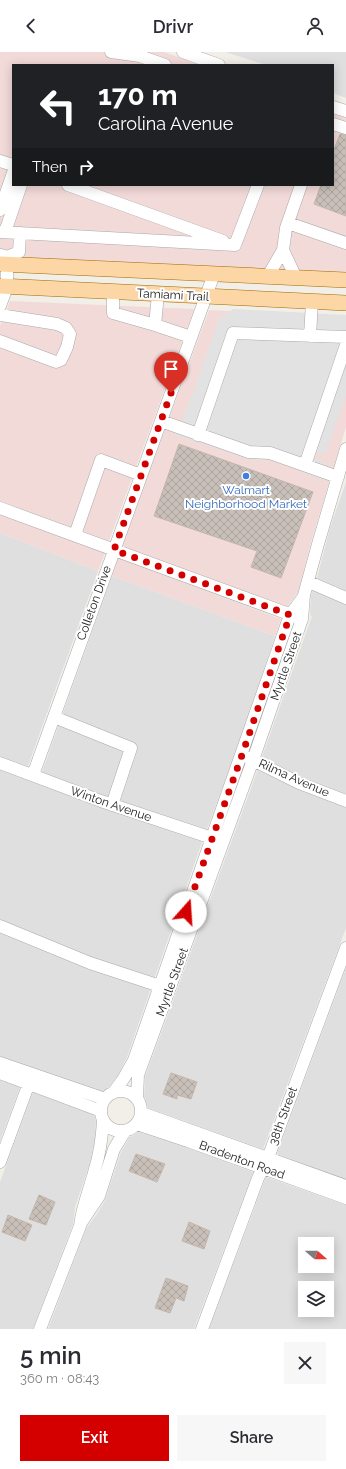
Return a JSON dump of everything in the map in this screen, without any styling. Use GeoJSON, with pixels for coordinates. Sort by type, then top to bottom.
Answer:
{"type":"FeatureCollection","features":[{"type":"Feature","properties":{"kind":"main road","name":"Tamiami Trail"},"geometry":{"type":"LineString","coordinates":[[4,260],[214,274],[346,280]]}},
{"type":"Feature","properties":{"kind":"main road","name":"Tamiami Trail"},"geometry":{"type":"LineString","coordinates":[[4,287],[346,303]]}},
{"type":"Feature","properties":{"kind":"street"},"geometry":{"type":"LineString","coordinates":[[110,52],[140,56],[162,64]]}},
{"type":"Feature","properties":{"kind":"street"},"geometry":{"type":"LineString","coordinates":[[183,52],[216,64]]}},
{"type":"Feature","properties":{"kind":"street"},"geometry":{"type":"LineString","coordinates":[[334,107],[346,112]]}},
{"type":"Feature","properties":{"kind":"street"},"geometry":{"type":"LineString","coordinates":[[334,124],[346,128]]}},
{"type":"Feature","properties":{"kind":"street"},"geometry":{"type":"LineString","coordinates":[[0,160],[12,165]]}},
{"type":"Feature","properties":{"kind":"street"},"geometry":{"type":"LineString","coordinates":[[0,210],[12,176]]}},
{"type":"Feature","properties":{"kind":"street"},"geometry":{"type":"LineString","coordinates":[[21,186],[2,232],[235,245]]}},
{"type":"Feature","properties":{"kind":"street"},"geometry":{"type":"LineString","coordinates":[[71,186],[235,245]]}},
{"type":"Feature","properties":{"kind":"street"},"geometry":{"type":"LineString","coordinates":[[235,245],[258,186]]}},
{"type":"Feature","properties":{"kind":"street"},"geometry":{"type":"LineString","coordinates":[[268,276],[283,250],[288,223],[301,186]]}},
{"type":"Feature","properties":{"kind":"street"},"geometry":{"type":"LineString","coordinates":[[288,223],[346,243]]}},
{"type":"Feature","properties":{"kind":"street"},"geometry":{"type":"LineString","coordinates":[[0,306],[4,287],[4,260],[19,252],[20,233]]}},
{"type":"Feature","properties":{"kind":"street"},"geometry":{"type":"LineString","coordinates":[[283,250],[296,278]]}},
{"type":"Feature","properties":{"kind":"street","name":"Colleton Drive"},"geometry":{"type":"LineString","coordinates":[[33,775],[214,274]]}},
{"type":"Feature","properties":{"kind":"street"},"geometry":{"type":"LineString","coordinates":[[113,292],[113,313],[192,337]]}},
{"type":"Feature","properties":{"kind":"street"},"geometry":{"type":"LineString","coordinates":[[155,325],[158,294]]}},
{"type":"Feature","properties":{"kind":"street"},"geometry":{"type":"LineString","coordinates":[[310,336],[312,302]]}},
{"type":"Feature","properties":{"kind":"street"},"geometry":{"type":"LineString","coordinates":[[0,315],[57,324],[66,328],[70,334],[67,348],[61,360],[56,362],[0,341]]}},
{"type":"Feature","properties":{"kind":"street"},"geometry":{"type":"LineString","coordinates":[[198,435],[233,333],[346,337]]}},
{"type":"Feature","properties":{"kind":"street"},"geometry":{"type":"LineString","coordinates":[[305,465],[346,345]]}},
{"type":"Feature","properties":{"kind":"street"},"geometry":{"type":"LineString","coordinates":[[161,421],[249,452],[270,453],[338,477]]}},
{"type":"Feature","properties":{"kind":"street","name":"Myrtle Street"},"geometry":{"type":"LineString","coordinates":[[137,1098],[138,1075],[223,842],[290,615],[304,595],[309,582],[318,544],[346,449]]}},
{"type":"Feature","properties":{"kind":"street"},"geometry":{"type":"LineString","coordinates":[[74,535],[101,460],[141,475]]}},
{"type":"Feature","properties":{"kind":"street"},"geometry":{"type":"LineString","coordinates":[[0,508],[302,619]]}},
{"type":"Feature","properties":{"kind":"street"},"geometry":{"type":"LineString","coordinates":[[309,582],[346,598]]}},
{"type":"Feature","properties":{"kind":"street","name":"Myrtle Street"},"geometry":{"type":"LineString","coordinates":[[109,1096],[124,1078],[134,1060],[211,838],[248,757],[302,619],[304,595]]}},
{"type":"Feature","properties":{"kind":"street"},"geometry":{"type":"LineString","coordinates":[[54,717],[132,748],[112,805]]}},
{"type":"Feature","properties":{"kind":"street","name":"Rilma Avenue"},"geometry":{"type":"LineString","coordinates":[[248,757],[299,782],[346,801]]}},
{"type":"Feature","properties":{"kind":"street","name":"Winton Avenue"},"geometry":{"type":"LineString","coordinates":[[0,763],[112,805],[223,842]]}},
{"type":"Feature","properties":{"kind":"street","name":"Myrtle Street"},"geometry":{"type":"LineString","coordinates":[[0,926],[90,963],[160,986]]}},
{"type":"Feature","properties":{"kind":"street","name":"38th Street"},"geometry":{"type":"LineString","coordinates":[[202,1329],[346,948]]}},
{"type":"Feature","properties":{"kind":"street"},"geometry":{"type":"LineString","coordinates":[[0,1063],[109,1096]]}},
{"type":"Feature","properties":{"kind":"street"},"geometry":{"type":"LineString","coordinates":[[0,1073],[102,1116],[109,1128],[115,1131],[132,1129],[137,1124],[142,1113],[141,1106],[137,1098],[128,1092],[122,1091],[109,1096],[102,1105],[102,1116],[101,1145],[96,1168],[82,1209],[80,1226]]}},
{"type":"Feature","properties":{"kind":"street"},"geometry":{"type":"LineString","coordinates":[[0,1162],[29,1084]]}},
{"type":"Feature","properties":{"kind":"street","name":"Bradenton Road"},"geometry":{"type":"LineString","coordinates":[[142,1113],[346,1198]]}},
{"type":"Feature","properties":{"kind":"street","name":"Bradenton Road"},"geometry":{"type":"LineString","coordinates":[[137,1124],[188,1141],[346,1186]]}},
{"type":"Feature","properties":{"kind":"street"},"geometry":{"type":"LineString","coordinates":[[40,1329],[80,1226],[99,1196],[114,1149],[125,1131]]}},
{"type":"Feature","properties":{"kind":"shaded area"},"geometry":{"type":"Polygon","coordinates":[[[0,52],[164,52],[197,64],[12,64],[12,186],[334,186],[334,114],[346,118],[346,274],[215,268],[209,266],[0,258],[0,52]]]}},
{"type":"Feature","properties":{"kind":"shaded area"},"geometry":{"type":"Polygon","coordinates":[[[225,52],[346,52],[346,98],[334,93],[334,64],[263,64],[225,52]]]}},
{"type":"Feature","properties":{"kind":"shaded area"},"geometry":{"type":"Polygon","coordinates":[[[10,301],[194,309],[109,541],[0,501],[0,326],[10,301]]]}},
{"type":"Feature","properties":{"kind":"shaded area"},"geometry":{"type":"Polygon","coordinates":[[[233,309],[346,315],[346,396],[325,454],[316,451],[314,456],[327,465],[322,480],[273,459],[251,460],[176,435],[192,396],[219,319],[233,309]]]}},
{"type":"Feature","properties":{"kind":"shaded area"},"geometry":{"type":"Polygon","coordinates":[[[209,310],[346,316],[346,427],[311,542],[298,592],[287,607],[122,546],[209,310]]]}},
{"type":"Feature","properties":{"kind":"shaded area"},"geometry":{"type":"Polygon","coordinates":[[[346,482],[346,591],[317,578],[330,528],[346,482]]]}},
{"type":"Feature","properties":{"kind":"shaded area"},"geometry":{"type":"Polygon","coordinates":[[[0,514],[105,553],[98,571],[0,533],[0,514]]]}},
{"type":"Feature","properties":{"kind":"shaded area"},"geometry":{"type":"Polygon","coordinates":[[[0,533],[98,571],[28,766],[0,756],[0,533]]]}},
{"type":"Feature","properties":{"kind":"shaded area"},"geometry":{"type":"Polygon","coordinates":[[[118,558],[281,619],[275,636],[112,576],[118,558]]]}},
{"type":"Feature","properties":{"kind":"shaded area"},"geometry":{"type":"Polygon","coordinates":[[[112,576],[275,636],[236,752],[207,829],[103,795],[42,772],[112,576]]]}},
{"type":"Feature","properties":{"kind":"shaded area"},"geometry":{"type":"Polygon","coordinates":[[[313,590],[346,605],[346,794],[302,777],[262,757],[312,616],[310,615],[311,596],[313,590]]]}},
{"type":"Feature","properties":{"kind":"shaded area"},"geometry":{"type":"Polygon","coordinates":[[[258,769],[297,789],[346,808],[346,928],[263,1149],[148,1108],[144,1097],[145,1077],[258,769]]]}},
{"type":"Feature","properties":{"kind":"shaded area"},"geometry":{"type":"Polygon","coordinates":[[[0,770],[99,807],[202,842],[127,1057],[118,1075],[103,1092],[0,1057],[0,770]]]}},
{"type":"Feature","properties":{"kind":"shaded area"},"geometry":{"type":"Polygon","coordinates":[[[346,968],[346,1180],[277,1154],[346,968]]]}},
{"type":"Feature","properties":{"kind":"shaded area"},"geometry":{"type":"Polygon","coordinates":[[[0,1080],[20,1087],[0,1141],[0,1080]]]}},
{"type":"Feature","properties":{"kind":"shaded area"},"geometry":{"type":"Polygon","coordinates":[[[33,1092],[94,1115],[96,1121],[95,1141],[89,1166],[75,1207],[73,1224],[33,1329],[0,1329],[0,1182],[33,1092]]]}},
{"type":"Feature","properties":{"kind":"shaded area"},"geometry":{"type":"Polygon","coordinates":[[[139,1132],[186,1147],[253,1172],[194,1329],[48,1329],[86,1229],[105,1200],[121,1152],[130,1137],[139,1132]]]}},
{"type":"Feature","properties":{"kind":"shaded area"},"geometry":{"type":"Polygon","coordinates":[[[266,1177],[346,1205],[346,1329],[209,1329],[266,1177]]]}},
{"type":"Feature","properties":{"kind":"building"},"geometry":{"type":"Polygon","coordinates":[[[340,134],[346,135],[346,216],[314,204],[321,186],[334,186],[334,149],[340,134]]]}},
{"type":"Feature","properties":{"kind":"building"},"geometry":{"type":"Polygon","coordinates":[[[179,444],[313,492],[281,578],[251,567],[257,551],[154,516],[179,444]]]}},
{"type":"Feature","properties":{"kind":"building"},"geometry":{"type":"Polygon","coordinates":[[[171,1073],[197,1082],[191,1099],[177,1095],[177,1099],[163,1094],[171,1073]]]}},
{"type":"Feature","properties":{"kind":"building"},"geometry":{"type":"Polygon","coordinates":[[[136,1154],[165,1164],[157,1182],[129,1171],[136,1154]]]}},
{"type":"Feature","properties":{"kind":"building"},"geometry":{"type":"Polygon","coordinates":[[[39,1195],[55,1202],[46,1225],[29,1219],[39,1195]]]}},
{"type":"Feature","properties":{"kind":"building"},"geometry":{"type":"Polygon","coordinates":[[[8,1215],[32,1225],[25,1241],[2,1232],[8,1215]]]}},
{"type":"Feature","properties":{"kind":"building"},"geometry":{"type":"Polygon","coordinates":[[[189,1222],[210,1231],[204,1249],[182,1241],[189,1222]]]}},
{"type":"Feature","properties":{"kind":"building"},"geometry":{"type":"Polygon","coordinates":[[[166,1278],[188,1286],[184,1301],[176,1298],[170,1313],[155,1308],[166,1278]]]}},
{"type":"Feature","properties":{"kind":"place","name":"Walmart Neighborhood Market"},"geometry":{"type":"Point","coordinates":[246,476]}},
{"type":"Feature","properties":{"kind":"route"},"geometry":{"type":"LineString","coordinates":[[171,393],[114,550],[290,615],[186,912]]}}]}
